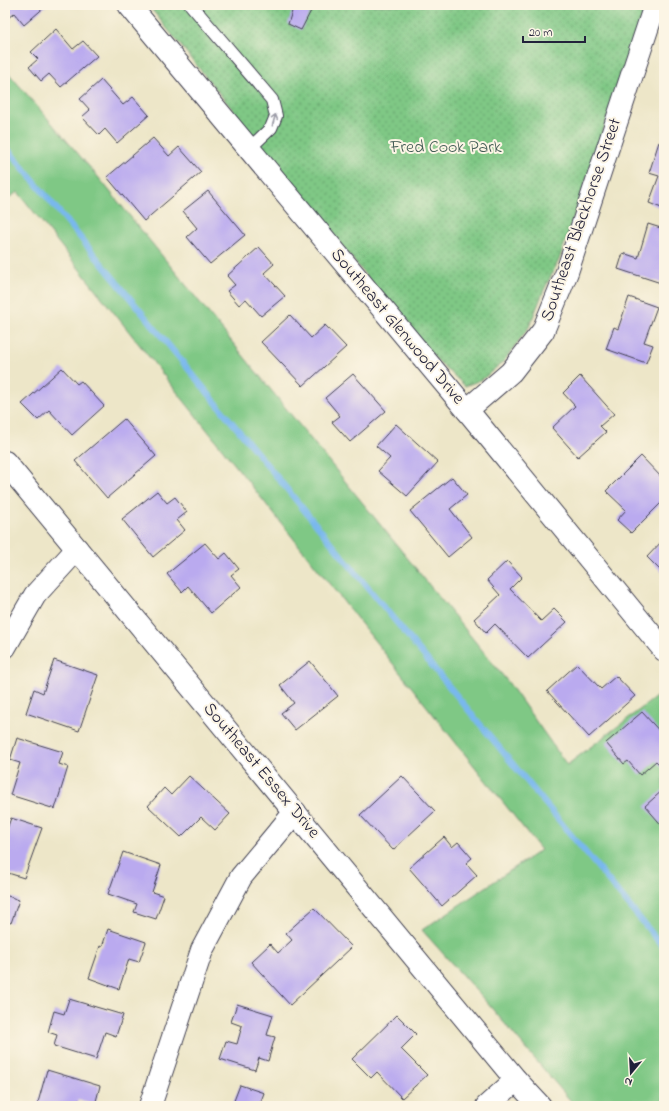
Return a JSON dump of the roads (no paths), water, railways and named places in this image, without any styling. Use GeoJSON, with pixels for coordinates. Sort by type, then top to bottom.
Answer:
{"type":"FeatureCollection","features":[{"type":"Feature","properties":{"kind":"street","name":"Southeast Blackhorse Street"},"geometry":{"type":"LineString","coordinates":[[467,410],[511,372],[543,331],[567,272],[655,5]]}},
{"type":"Feature","properties":{"kind":"street","name":"Southeast Glenwood Drive"},"geometry":{"type":"LineString","coordinates":[[138,8],[249,149],[467,410],[664,650]]}},
{"type":"Feature","properties":{"kind":"street","name":"Southeast Essex Drive"},"geometry":{"type":"LineString","coordinates":[[5,462],[516,1080],[540,1106]]}},
{"type":"Feature","properties":{"kind":"street"},"geometry":{"type":"LineString","coordinates":[[5,647],[35,595],[78,549]]}},
{"type":"Feature","properties":{"kind":"street"},"geometry":{"type":"LineString","coordinates":[[150,1106],[202,950],[241,877],[295,812]]}},
{"type":"Feature","properties":{"kind":"street"},"geometry":{"type":"LineString","coordinates":[[487,1106],[516,1080]]}},
{"type":"Feature","properties":{"kind":"lane"},"geometry":{"type":"LineString","coordinates":[[191,5],[272,100],[276,116],[271,128],[249,149]]}},
{"type":"Feature","properties":{"kind":"waterway"},"geometry":{"type":"LineString","coordinates":[[5,146],[664,948]]}},
{"type":"Feature","properties":{"kind":"park label","name":"Fred Cook Park"},"geometry":{"type":"Point","coordinates":[446,148]}}]}
